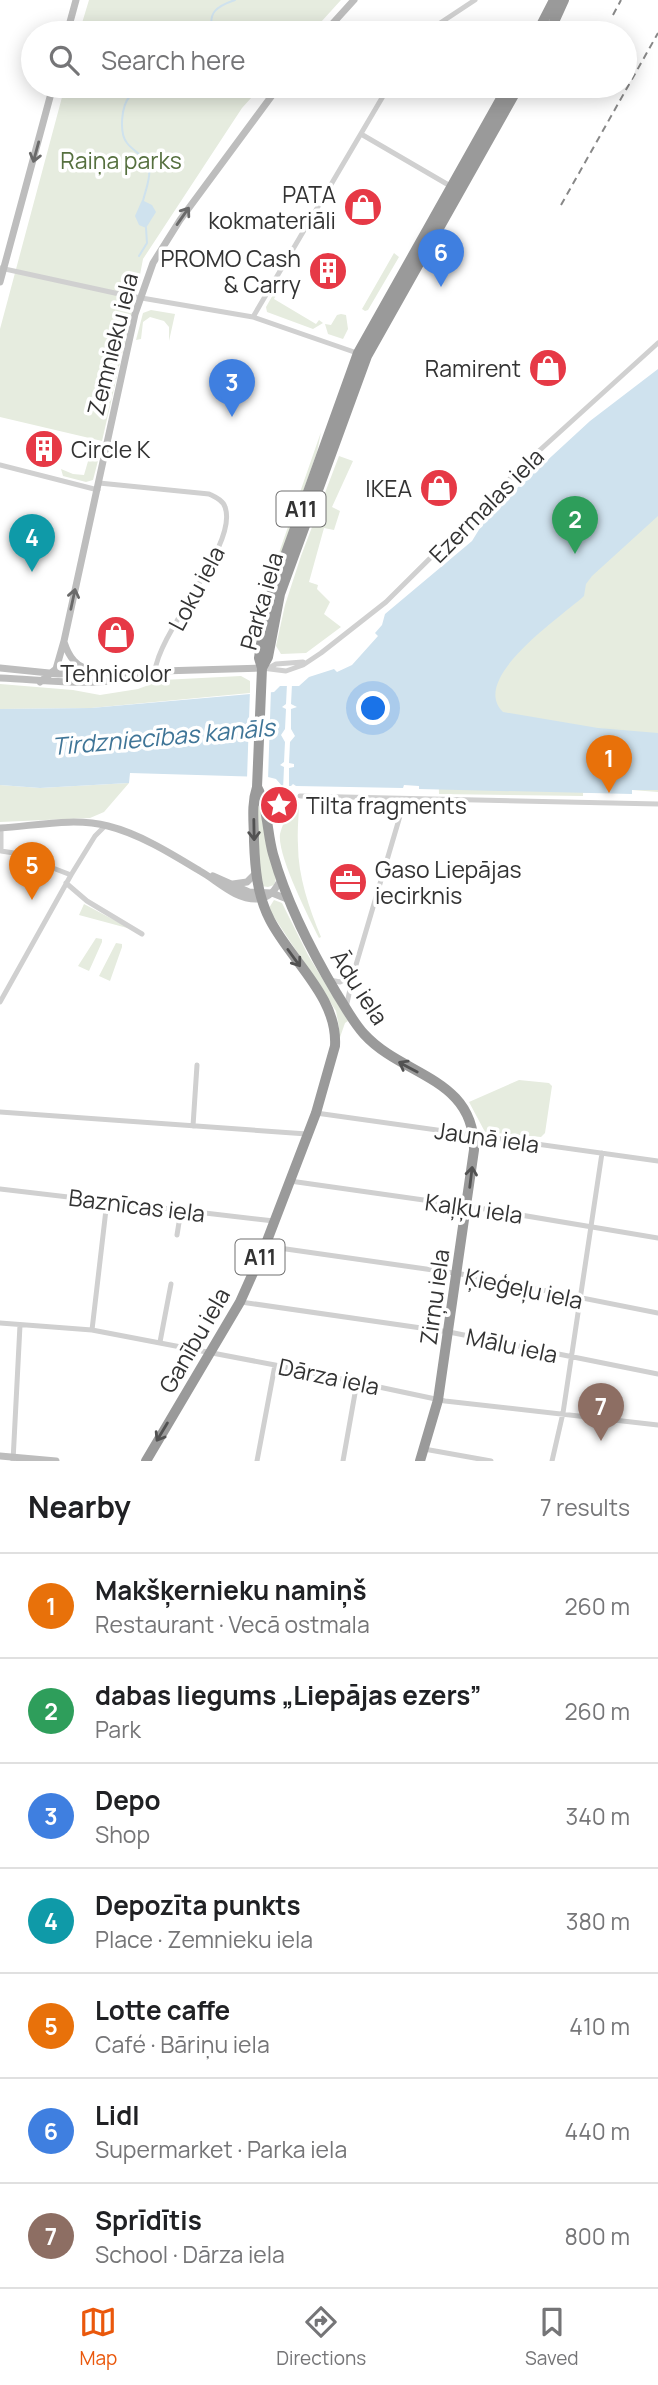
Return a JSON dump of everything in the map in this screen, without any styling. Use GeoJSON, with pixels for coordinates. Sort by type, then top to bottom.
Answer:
{"type":"FeatureCollection","features":[{"type":"Feature","properties":{"kind":"highway"},"geometry":{"type":"LineString","coordinates":[[544,21],[555,2]]}},
{"type":"Feature","properties":{"kind":"highway"},"geometry":{"type":"LineString","coordinates":[[551,21],[555,2]]}},
{"type":"Feature","properties":{"kind":"highway","name":"Parka iela"},"geometry":{"type":"LineString","coordinates":[[265,668],[275,613],[284,582],[362,355],[501,98]]}},
{"type":"Feature","properties":{"kind":"highway","name":"Parka iela"},"geometry":{"type":"LineString","coordinates":[[362,355],[512,98]]}},
{"type":"Feature","properties":{"kind":"highway","name":"A11"},"geometry":{"type":"LineString","coordinates":[[256,873],[254,803],[261,686],[265,668]]}},
{"type":"Feature","properties":{"kind":"highway","name":"A11"},"geometry":{"type":"LineString","coordinates":[[257,788],[281,879]]}},
{"type":"Feature","properties":{"kind":"highway","name":"Ādu iela"},"geometry":{"type":"LineString","coordinates":[[256,873],[265,895],[266,912],[280,939],[328,1005],[335,1035]]}},
{"type":"Feature","properties":{"kind":"highway","name":"Ādu iela"},"geometry":{"type":"LineString","coordinates":[[281,879],[287,899],[353,1020],[374,1044],[402,1064],[451,1091],[463,1106],[475,1136]]}},
{"type":"Feature","properties":{"kind":"highway","name":"Ganību iela"},"geometry":{"type":"LineString","coordinates":[[146,1461],[240,1302],[265,1246],[316,1113],[332,1059],[335,1035]]}},
{"type":"Feature","properties":{"kind":"highway","name":"Zirņu iela"},"geometry":{"type":"LineString","coordinates":[[420,1461],[438,1400],[475,1136]]}},
{"type":"Feature","properties":{"kind":"main road"},"geometry":{"type":"LineString","coordinates":[[71,21],[76,0]]}},
{"type":"Feature","properties":{"kind":"main road"},"geometry":{"type":"LineString","coordinates":[[335,21],[354,0]]}},
{"type":"Feature","properties":{"kind":"main road"},"geometry":{"type":"LineString","coordinates":[[0,282],[50,98]]}},
{"type":"Feature","properties":{"kind":"main road","name":"Zemnieku iela"},"geometry":{"type":"LineString","coordinates":[[40,682],[56,668],[64,641],[139,297],[153,263],[180,220],[270,98]]}},
{"type":"Feature","properties":{"kind":"main road"},"geometry":{"type":"LineString","coordinates":[[64,641],[68,654],[80,667],[111,671]]}},
{"type":"Feature","properties":{"kind":"main road"},"geometry":{"type":"LineString","coordinates":[[0,668],[50,674],[265,668]]}},
{"type":"Feature","properties":{"kind":"main road"},"geometry":{"type":"LineString","coordinates":[[0,678],[40,682],[106,681],[155,671]]}},
{"type":"Feature","properties":{"kind":"main road"},"geometry":{"type":"LineString","coordinates":[[1,828],[81,823],[106,825],[129,832],[237,894],[251,899],[265,895],[281,879]]}},
{"type":"Feature","properties":{"kind":"main road"},"geometry":{"type":"LineString","coordinates":[[229,883],[247,883],[256,873]]}},
{"type":"Feature","properties":{"kind":"main road"},"geometry":{"type":"LineString","coordinates":[[206,874],[249,892],[287,899]]}},
{"type":"Feature","properties":{"kind":"main road"},"geometry":{"type":"LineString","coordinates":[[0,1456],[56,1461]]}},
{"type":"Feature","properties":{"kind":"street"},"geometry":{"type":"LineString","coordinates":[[443,21],[475,0]]}},
{"type":"Feature","properties":{"kind":"street"},"geometry":{"type":"LineString","coordinates":[[253,317],[382,98]]}},
{"type":"Feature","properties":{"kind":"street"},"geometry":{"type":"LineString","coordinates":[[361,134],[452,187]]}},
{"type":"Feature","properties":{"kind":"street"},"geometry":{"type":"LineString","coordinates":[[2,268],[139,297],[253,317],[362,355]]}},
{"type":"Feature","properties":{"kind":"street","name":"Ezermalas iela"},"geometry":{"type":"LineString","coordinates":[[265,668],[286,671],[309,661],[400,590],[530,459],[658,343]]}},
{"type":"Feature","properties":{"kind":"street"},"geometry":{"type":"LineString","coordinates":[[0,465],[99,487]]}},
{"type":"Feature","properties":{"kind":"street","name":"Loku iela"},"geometry":{"type":"LineString","coordinates":[[99,487],[209,494],[221,501],[226,509],[221,542],[164,648],[155,671]]}},
{"type":"Feature","properties":{"kind":"street"},"geometry":{"type":"LineString","coordinates":[[300,796],[658,804]]}},
{"type":"Feature","properties":{"kind":"street"},"geometry":{"type":"LineString","coordinates":[[346,1008],[353,975],[405,799]]}},
{"type":"Feature","properties":{"kind":"street"},"geometry":{"type":"LineString","coordinates":[[0,1002],[3,990],[66,883],[95,836],[106,825]]}},
{"type":"Feature","properties":{"kind":"street"},"geometry":{"type":"LineString","coordinates":[[1,828],[1,851],[14,853],[71,875]]}},
{"type":"Feature","properties":{"kind":"street"},"geometry":{"type":"LineString","coordinates":[[66,883],[87,901],[142,934]]}},
{"type":"Feature","properties":{"kind":"street"},"geometry":{"type":"LineString","coordinates":[[329,980],[340,982],[353,975]]}},
{"type":"Feature","properties":{"kind":"street"},"geometry":{"type":"LineString","coordinates":[[193,1126],[197,1065]]}},
{"type":"Feature","properties":{"kind":"street"},"geometry":{"type":"LineString","coordinates":[[0,1112],[307,1134]]}},
{"type":"Feature","properties":{"kind":"street","name":"Jaunā iela"},"geometry":{"type":"LineString","coordinates":[[316,1113],[658,1161]]}},
{"type":"Feature","properties":{"kind":"street"},"geometry":{"type":"LineString","coordinates":[[552,1461],[572,1358],[602,1153]]}},
{"type":"Feature","properties":{"kind":"street","name":"Kaļķu iela"},"geometry":{"type":"LineString","coordinates":[[290,1181],[467,1206],[658,1238]]}},
{"type":"Feature","properties":{"kind":"street","name":"Baznīcas iela"},"geometry":{"type":"LineString","coordinates":[[0,1189],[274,1222]]}},
{"type":"Feature","properties":{"kind":"street"},"geometry":{"type":"LineString","coordinates":[[92,1330],[107,1201]]}},
{"type":"Feature","properties":{"kind":"street"},"geometry":{"type":"LineString","coordinates":[[177,1235],[181,1210]]}},
{"type":"Feature","properties":{"kind":"street","name":"Ķieģeļu iela"},"geometry":{"type":"LineString","coordinates":[[265,1246],[457,1274],[658,1313]]}},
{"type":"Feature","properties":{"kind":"street"},"geometry":{"type":"LineString","coordinates":[[160,1342],[171,1284]]}},
{"type":"Feature","properties":{"kind":"street","name":"Mālu iela"},"geometry":{"type":"LineString","coordinates":[[240,1302],[449,1332],[658,1374]]}},
{"type":"Feature","properties":{"kind":"street","name":"Dārza iela"},"geometry":{"type":"LineString","coordinates":[[0,1323],[92,1330],[438,1400],[658,1425]]}},
{"type":"Feature","properties":{"kind":"street"},"geometry":{"type":"LineString","coordinates":[[13,1459],[20,1325]]}},
{"type":"Feature","properties":{"kind":"street"},"geometry":{"type":"LineString","coordinates":[[257,1461],[275,1365]]}},
{"type":"Feature","properties":{"kind":"street"},"geometry":{"type":"LineString","coordinates":[[343,1461],[357,1382]]}},
{"type":"Feature","properties":{"kind":"street"},"geometry":{"type":"LineString","coordinates":[[424,1449],[491,1461]]}},
{"type":"Feature","properties":{"kind":"green space"},"geometry":{"type":"Polygon","coordinates":[[[89,0],[341,0],[322,21],[83,21],[89,0]]]}},
{"type":"Feature","properties":{"kind":"green space","name":"Raiņa parks"},"geometry":{"type":"Polygon","coordinates":[[[62,98],[251,98],[143,259],[139,280],[141,279],[102,441],[0,417],[0,329],[62,98]]]}},
{"type":"Feature","properties":{"kind":"green space"},"geometry":{"type":"Polygon","coordinates":[[[394,253],[399,257],[365,311],[362,309],[394,253]]]}},
{"type":"Feature","properties":{"kind":"green space"},"geometry":{"type":"Polygon","coordinates":[[[278,286],[274,299],[316,324],[319,320],[323,323],[313,329],[267,312],[266,307],[278,286]]]}},
{"type":"Feature","properties":{"kind":"green space"},"geometry":{"type":"Polygon","coordinates":[[[151,310],[175,314],[169,341],[169,327],[164,321],[150,317],[143,322],[141,339],[136,340],[143,313],[151,310]]]}},
{"type":"Feature","properties":{"kind":"green space"},"geometry":{"type":"Polygon","coordinates":[[[337,315],[346,315],[348,329],[343,339],[328,334],[325,324],[331,325],[337,315]]]}},
{"type":"Feature","properties":{"kind":"green space"},"geometry":{"type":"Polygon","coordinates":[[[658,392],[658,792],[632,790],[583,793],[583,796],[439,794],[434,613],[658,392]]]}},
{"type":"Feature","properties":{"kind":"green space"},"geometry":{"type":"Polygon","coordinates":[[[321,432],[317,452],[268,591],[255,641],[265,593],[321,432]]]}},
{"type":"Feature","properties":{"kind":"green space"},"geometry":{"type":"Polygon","coordinates":[[[91,451],[100,453],[93,480],[86,482],[63,476],[61,469],[84,475],[91,451]]]}},
{"type":"Feature","properties":{"kind":"green space"},"geometry":{"type":"Polygon","coordinates":[[[339,456],[353,461],[332,507],[340,511],[334,530],[324,528],[309,582],[318,585],[317,589],[330,602],[324,614],[341,627],[306,653],[281,654],[276,646],[285,605],[339,456]]]}},
{"type":"Feature","properties":{"kind":"green space"},"geometry":{"type":"Polygon","coordinates":[[[241,676],[250,681],[250,693],[91,708],[0,709],[0,684],[100,695],[138,689],[162,680],[241,676]]]}},
{"type":"Feature","properties":{"kind":"green space"},"geometry":{"type":"Polygon","coordinates":[[[129,783],[104,812],[90,818],[0,822],[0,785],[40,788],[129,783]]]}},
{"type":"Feature","properties":{"kind":"green space"},"geometry":{"type":"Polygon","coordinates":[[[258,802],[276,879],[274,885],[268,887],[261,886],[257,850],[258,802]]]}},
{"type":"Feature","properties":{"kind":"green space"},"geometry":{"type":"Polygon","coordinates":[[[293,802],[299,802],[298,857],[308,903],[321,937],[319,938],[295,886],[280,844],[287,808],[293,808],[293,802]]]}},
{"type":"Feature","properties":{"kind":"green space"},"geometry":{"type":"Polygon","coordinates":[[[274,900],[282,903],[308,955],[348,1021],[338,1043],[336,1011],[272,914],[269,908],[274,900]]]}},
{"type":"Feature","properties":{"kind":"green space"},"geometry":{"type":"Polygon","coordinates":[[[84,904],[131,929],[79,915],[84,904]]]}},
{"type":"Feature","properties":{"kind":"green space"},"geometry":{"type":"Polygon","coordinates":[[[96,938],[102,939],[102,942],[89,971],[78,966],[96,938]]]}},
{"type":"Feature","properties":{"kind":"green space"},"geometry":{"type":"Polygon","coordinates":[[[116,943],[122,944],[122,947],[110,981],[99,976],[116,943]]]}},
{"type":"Feature","properties":{"kind":"green space"},"geometry":{"type":"Polygon","coordinates":[[[519,1080],[549,1083],[552,1086],[545,1133],[541,1137],[485,1132],[469,1102],[519,1080]]]}},
{"type":"Feature","properties":{"kind":"water"},"geometry":{"type":"Polygon","coordinates":[[[142,200],[152,205],[156,212],[146,228],[139,225],[135,216],[142,200]]]}},
{"type":"Feature","properties":{"kind":"water","name":"Tirdzniecības kanāls"},"geometry":{"type":"Polygon","coordinates":[[[658,369],[658,516],[592,576],[586,584],[584,596],[523,648],[498,682],[496,698],[503,712],[598,728],[658,733],[658,790],[632,790],[632,794],[419,789],[419,786],[404,785],[403,788],[293,784],[282,786],[276,779],[268,777],[130,773],[129,783],[40,788],[0,785],[0,709],[91,708],[274,692],[280,686],[299,686],[309,677],[334,669],[337,672],[352,665],[378,636],[375,633],[382,625],[385,614],[472,541],[488,515],[590,421],[658,369]]]}},
{"type":"Feature","properties":{"kind":"pier"},"geometry":{"type":"Polygon","coordinates":[[[287,684],[292,684],[291,704],[297,707],[291,709],[291,729],[295,736],[290,742],[289,763],[294,764],[294,767],[289,768],[289,790],[283,790],[284,767],[280,765],[284,762],[285,742],[281,735],[285,729],[286,709],[282,707],[286,704],[287,684]]]}},
{"type":"Feature","properties":{"kind":"pier"},"geometry":{"type":"Polygon","coordinates":[[[271,689],[268,780],[247,779],[250,690],[271,689]]]}},
{"type":"Feature","properties":{"kind":"waterway"},"geometry":{"type":"LineString","coordinates":[[211,21],[218,8],[235,0]]}},
{"type":"Feature","properties":{"kind":"waterway"},"geometry":{"type":"LineString","coordinates":[[129,98],[123,113],[122,126],[124,139],[148,164],[149,181],[143,201]]}},
{"type":"Feature","properties":{"kind":"waterway"},"geometry":{"type":"LineString","coordinates":[[139,256],[147,243],[146,228]]}},
{"type":"Feature","properties":{"kind":"railway"},"geometry":{"type":"LineString","coordinates":[[613,15],[621,0]]}},
{"type":"Feature","properties":{"kind":"railway"},"geometry":{"type":"LineString","coordinates":[[637,70],[658,33]]}},
{"type":"Feature","properties":{"kind":"railway"},"geometry":{"type":"LineString","coordinates":[[561,205],[621,98]]}},
{"type":"Feature","properties":{"kind":"place","name":"PATA kokmateriāli"},"geometry":{"type":"Point","coordinates":[363,207]}},
{"type":"Feature","properties":{"kind":"place","name":"PROMO Cash & Carry"},"geometry":{"type":"Point","coordinates":[328,271]}},
{"type":"Feature","properties":{"kind":"place","name":"Lidl"},"geometry":{"type":"Point","coordinates":[441,287]}},
{"type":"Feature","properties":{"kind":"place","name":"Ramirent"},"geometry":{"type":"Point","coordinates":[548,368]}},
{"type":"Feature","properties":{"kind":"place","name":"Depo"},"geometry":{"type":"Point","coordinates":[232,417]}},
{"type":"Feature","properties":{"kind":"place","name":"Circle K"},"geometry":{"type":"Point","coordinates":[44,449]}},
{"type":"Feature","properties":{"kind":"place","name":"IKEA"},"geometry":{"type":"Point","coordinates":[439,488]}},
{"type":"Feature","properties":{"kind":"place","name":"dabas liegums „Liepājas ezers”"},"geometry":{"type":"Point","coordinates":[575,554]}},
{"type":"Feature","properties":{"kind":"place","name":"Depozīta punkts"},"geometry":{"type":"Point","coordinates":[32,572]}},
{"type":"Feature","properties":{"kind":"place","name":"Tehnicolor"},"geometry":{"type":"Point","coordinates":[116,635]}},
{"type":"Feature","properties":{"kind":"place","name":"Makšķernieku namiņš"},"geometry":{"type":"Point","coordinates":[609,793]}},
{"type":"Feature","properties":{"kind":"place","name":"Tilta fragments"},"geometry":{"type":"Point","coordinates":[279,805]}},
{"type":"Feature","properties":{"kind":"place","name":"Gaso Liepājas iecirknis"},"geometry":{"type":"Point","coordinates":[348,882]}},
{"type":"Feature","properties":{"kind":"place","name":"Lotte caffe"},"geometry":{"type":"Point","coordinates":[32,900]}},
{"type":"Feature","properties":{"kind":"place","name":"Sprīdītis"},"geometry":{"type":"Point","coordinates":[601,1441]}}]}
